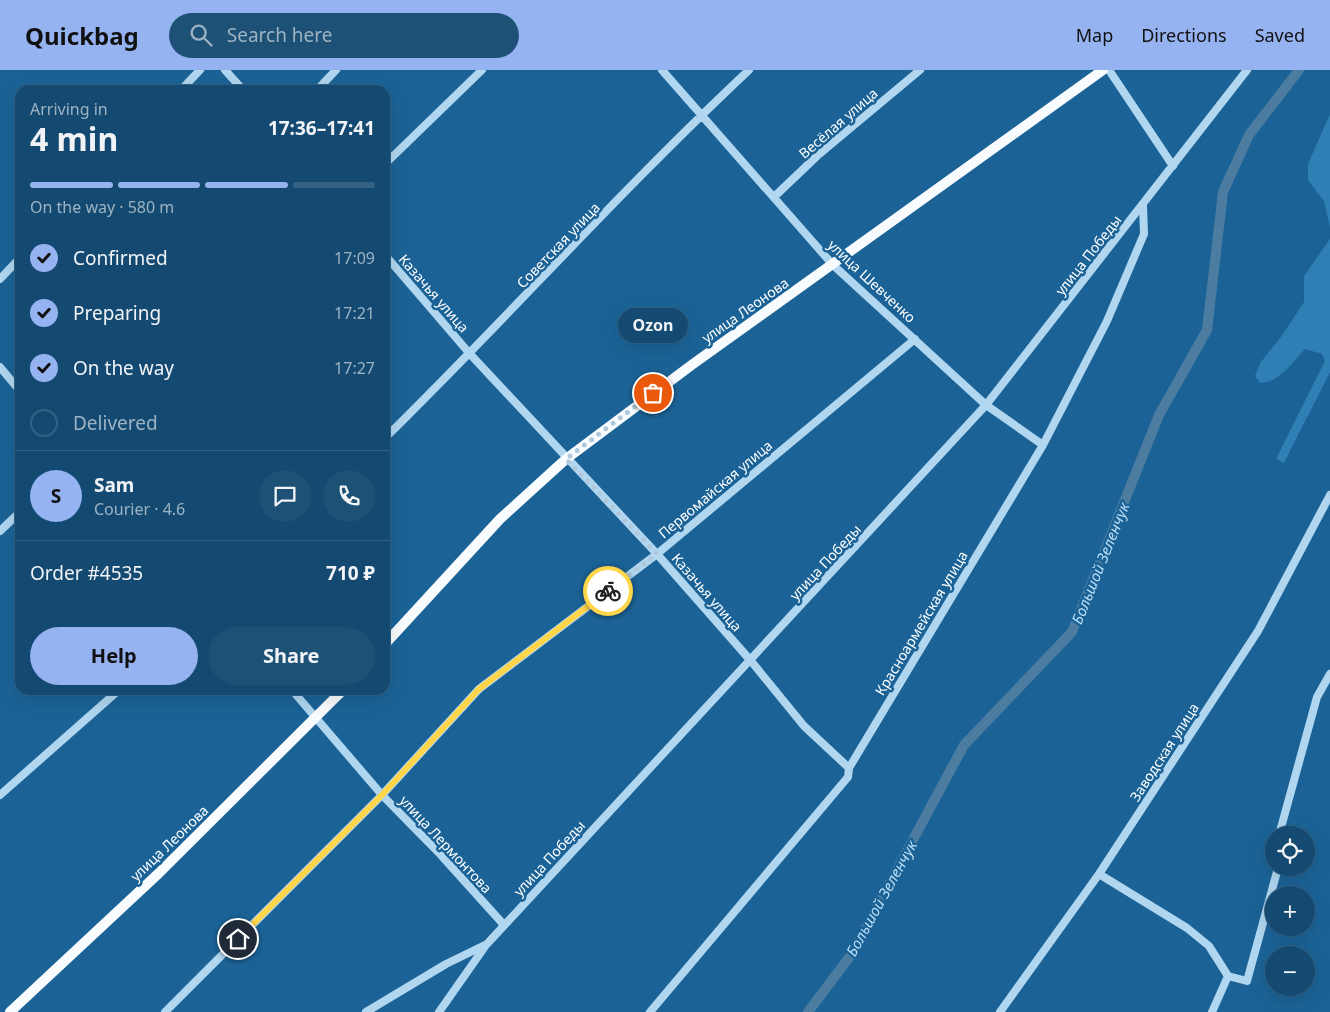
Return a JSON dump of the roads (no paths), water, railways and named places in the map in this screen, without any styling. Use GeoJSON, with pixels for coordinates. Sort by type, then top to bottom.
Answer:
{"type":"FeatureCollection","features":[{"type":"Feature","properties":{"kind":"main road","name":"улица Леонова"},"geometry":{"type":"LineString","coordinates":[[390,639],[500,520],[566,459],[693,364],[1103,70]]}},
{"type":"Feature","properties":{"kind":"main road","name":"улица Леонова"},"geometry":{"type":"LineString","coordinates":[[10,1012],[158,873],[338,695]]}},
{"type":"Feature","properties":{"kind":"street"},"geometry":{"type":"LineString","coordinates":[[186,85],[200,70]]}},
{"type":"Feature","properties":{"kind":"street"},"geometry":{"type":"LineString","coordinates":[[225,70],[238,85]]}},
{"type":"Feature","properties":{"kind":"street"},"geometry":{"type":"LineString","coordinates":[[321,85],[336,70]]}},
{"type":"Feature","properties":{"kind":"street"},"geometry":{"type":"LineString","coordinates":[[390,159],[482,70]]}},
{"type":"Feature","properties":{"kind":"street","name":"улица Шевченко"},"geometry":{"type":"LineString","coordinates":[[662,70],[833,265],[986,405],[1043,445]]}},
{"type":"Feature","properties":{"kind":"street","name":"Советская улица"},"geometry":{"type":"LineString","coordinates":[[390,433],[470,354],[701,115],[749,70]]}},
{"type":"Feature","properties":{"kind":"street","name":"Весёлая улица"},"geometry":{"type":"LineString","coordinates":[[774,197],[817,156],[920,70]]}},
{"type":"Feature","properties":{"kind":"street"},"geometry":{"type":"LineString","coordinates":[[1109,70],[1173,166]]}},
{"type":"Feature","properties":{"kind":"street","name":"улица Победы"},"geometry":{"type":"LineString","coordinates":[[366,1012],[446,964],[487,944],[986,405],[1143,206],[1247,70]]}},
{"type":"Feature","properties":{"kind":"street","name":"Красноармейская улица"},"geometry":{"type":"LineString","coordinates":[[650,1012],[848,777],[849,768],[1043,445],[1108,321],[1144,234],[1143,206]]}},
{"type":"Feature","properties":{"kind":"street","name":"Казачья улица"},"geometry":{"type":"LineString","coordinates":[[390,262],[470,354],[566,459],[657,554],[751,661],[804,726],[849,768]]}},
{"type":"Feature","properties":{"kind":"street"},"geometry":{"type":"LineString","coordinates":[[0,279],[15,263]]}},
{"type":"Feature","properties":{"kind":"street","name":"Первомайская улица"},"geometry":{"type":"LineString","coordinates":[[165,1012],[382,795],[479,689],[657,554],[915,339]]}},
{"type":"Feature","properties":{"kind":"street"},"geometry":{"type":"LineString","coordinates":[[0,367],[15,385]]}},
{"type":"Feature","properties":{"kind":"street","name":"Заводская улица"},"geometry":{"type":"LineString","coordinates":[[1000,1012],[1099,874],[1258,631],[1330,495]]}},
{"type":"Feature","properties":{"kind":"street"},"geometry":{"type":"LineString","coordinates":[[0,530],[15,516]]}},
{"type":"Feature","properties":{"kind":"street"},"geometry":{"type":"LineString","coordinates":[[1282,826],[1318,697],[1330,674]]}},
{"type":"Feature","properties":{"kind":"street"},"geometry":{"type":"LineString","coordinates":[[0,794],[113,695]]}},
{"type":"Feature","properties":{"kind":"street","name":"улица Лермонтова"},"geometry":{"type":"LineString","coordinates":[[296,695],[382,795],[504,925]]}},
{"type":"Feature","properties":{"kind":"street"},"geometry":{"type":"LineString","coordinates":[[1099,874],[1186,928],[1209,946],[1228,976],[1246,982],[1276,876]]}},
{"type":"Feature","properties":{"kind":"street"},"geometry":{"type":"LineString","coordinates":[[439,1012],[487,944]]}},
{"type":"Feature","properties":{"kind":"street"},"geometry":{"type":"LineString","coordinates":[[1212,1012],[1228,976]]}},
{"type":"Feature","properties":{"kind":"waterway","name":"Большой Зеленчук"},"geometry":{"type":"LineString","coordinates":[[808,1012],[851,955],[964,745],[1072,632],[1159,415],[1207,330],[1223,192],[1249,135],[1299,70]]}},
{"type":"Feature","properties":{"kind":"place","name":"Ozon"},"geometry":{"type":"Point","coordinates":[653,393]}}]}
